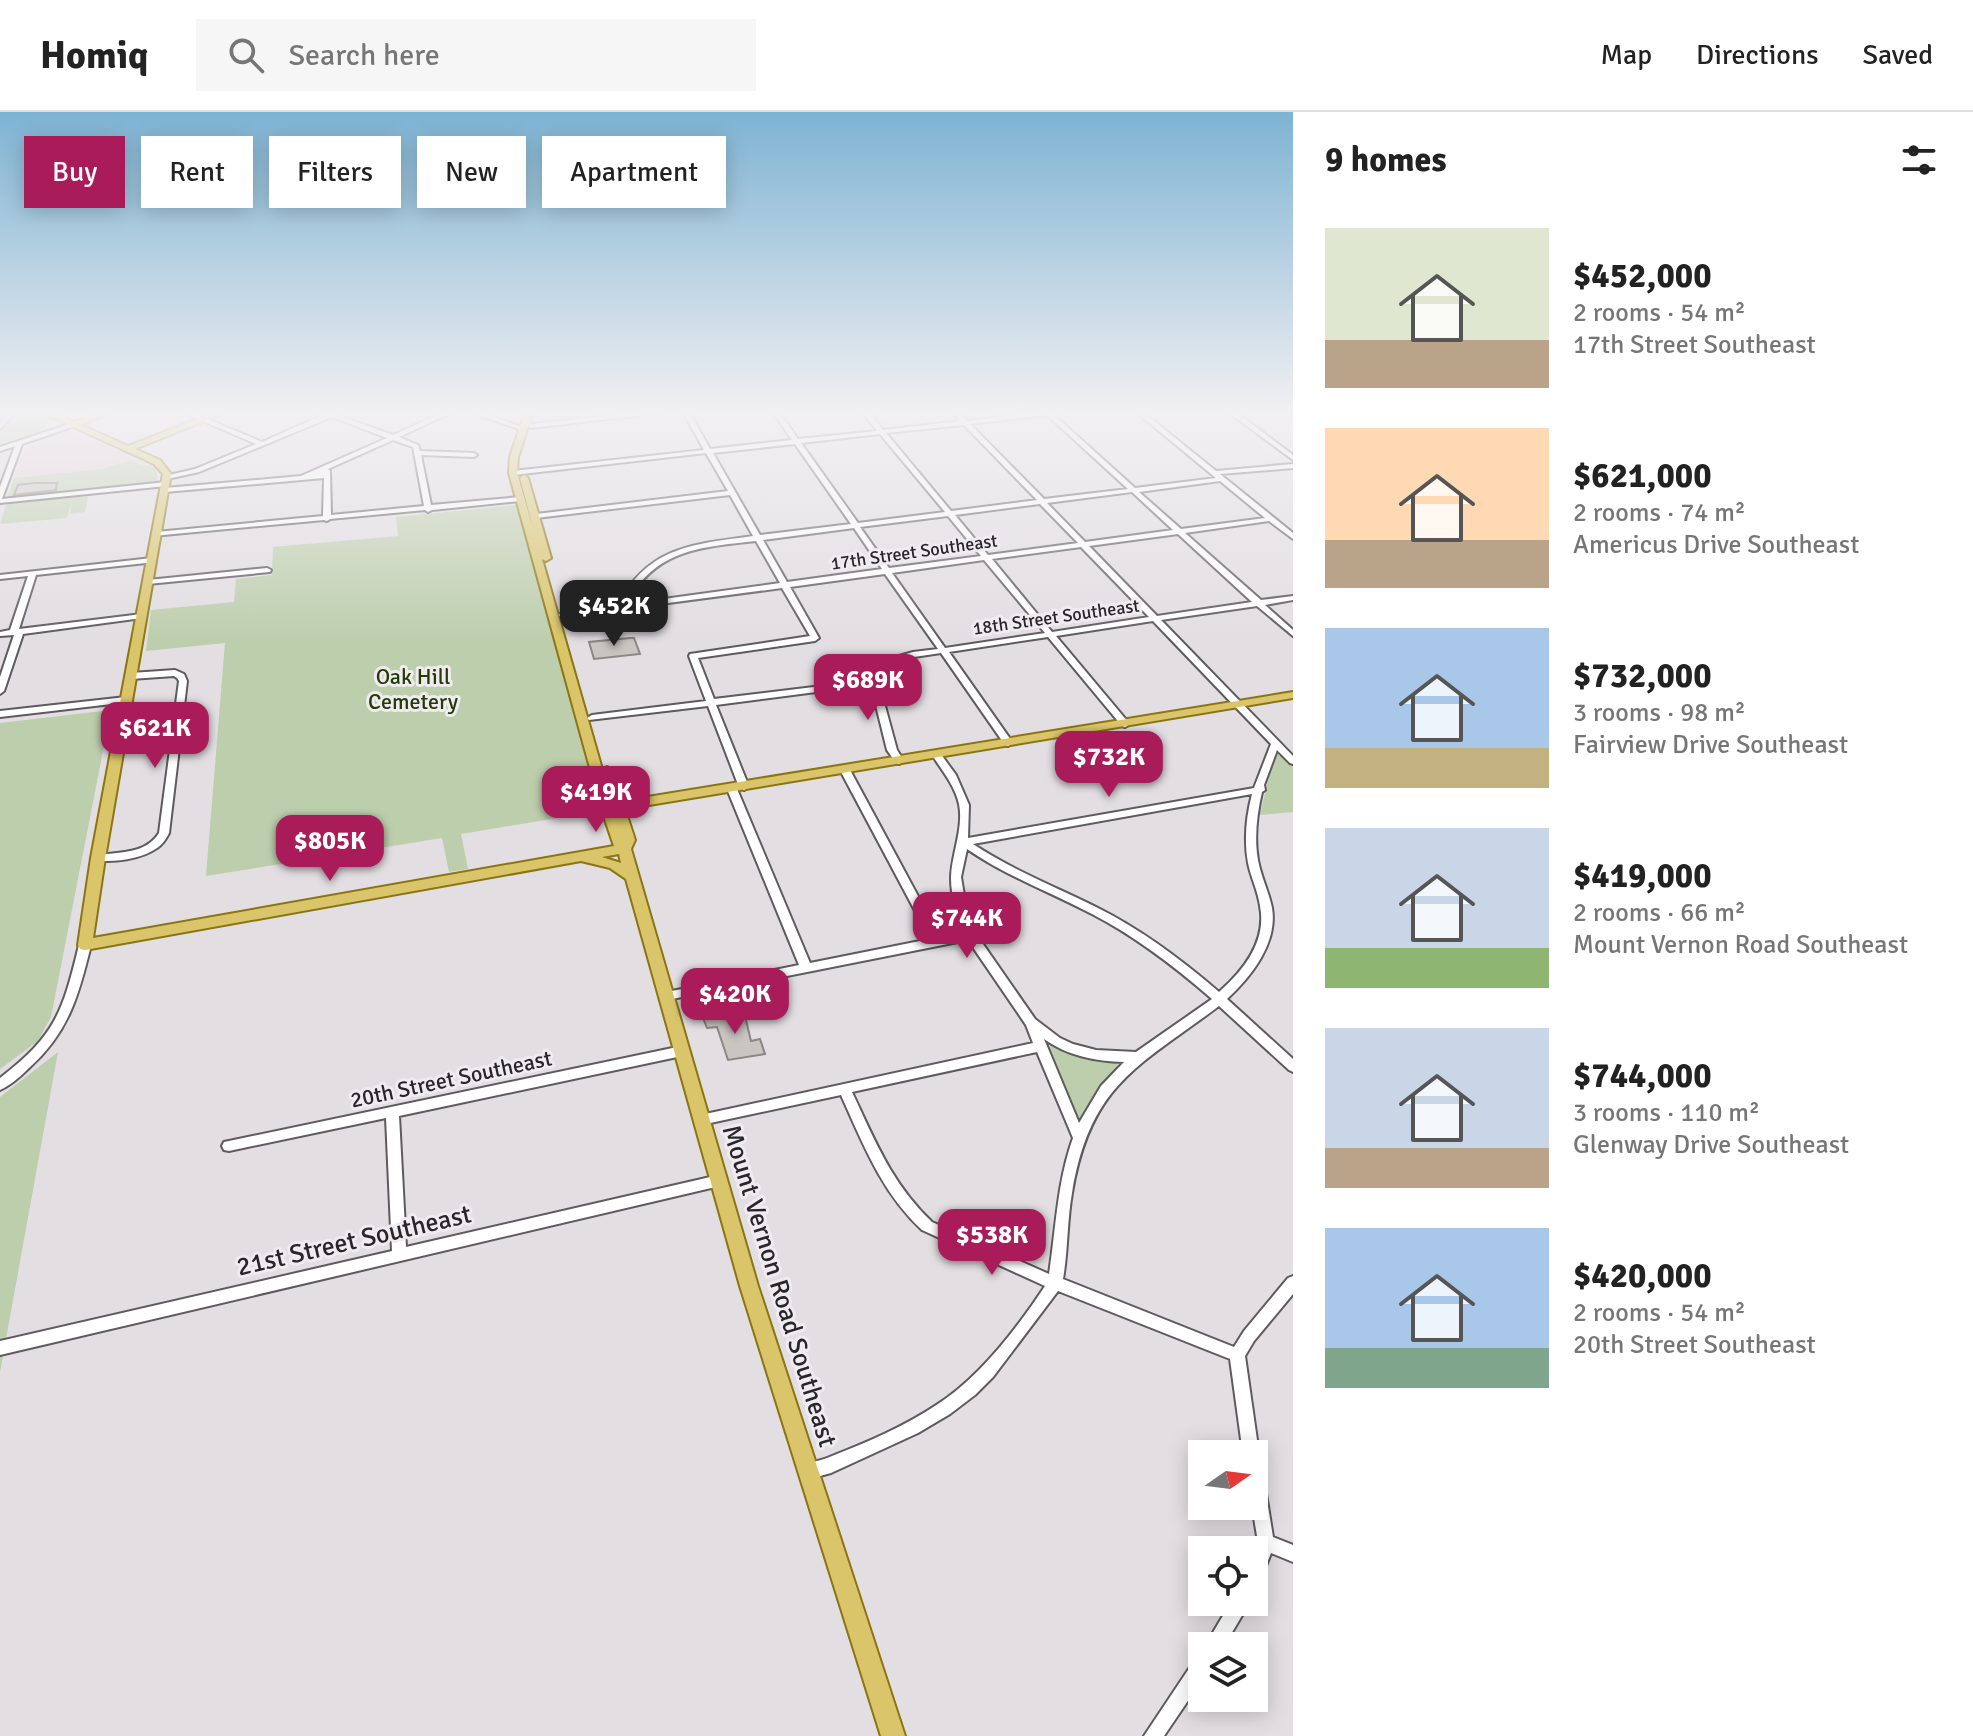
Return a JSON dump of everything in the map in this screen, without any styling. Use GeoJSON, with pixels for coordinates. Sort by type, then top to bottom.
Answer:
{"type":"FeatureCollection","features":[{"type":"Feature","properties":{"kind":"main road"},"geometry":{"type":"LineString","coordinates":[[165,488],[85,945],[624,849]]}},
{"type":"Feature","properties":{"kind":"main road","name":"Mount Vernon Road Southeast"},"geometry":{"type":"LineString","coordinates":[[519,488],[612,808]]}},
{"type":"Feature","properties":{"kind":"main road","name":"Mount Vernon Road Southeast"},"geometry":{"type":"LineString","coordinates":[[523,488],[537,522],[592,718],[617,842],[624,849],[719,1181],[893,1736]]}},
{"type":"Feature","properties":{"kind":"main road"},"geometry":{"type":"LineString","coordinates":[[521,502],[537,522]]}},
{"type":"Feature","properties":{"kind":"main road"},"geometry":{"type":"LineString","coordinates":[[612,808],[1293,695]]}},
{"type":"Feature","properties":{"kind":"main road"},"geometry":{"type":"LineString","coordinates":[[582,858],[614,864],[631,876]]}},
{"type":"Feature","properties":{"kind":"street"},"geometry":{"type":"LineString","coordinates":[[0,499],[127,488]]}},
{"type":"Feature","properties":{"kind":"street"},"geometry":{"type":"LineString","coordinates":[[327,488],[327,519]]}},
{"type":"Feature","properties":{"kind":"street"},"geometry":{"type":"LineString","coordinates":[[424,488],[428,510]]}},
{"type":"Feature","properties":{"kind":"street"},"geometry":{"type":"LineString","coordinates":[[729,488],[815,638],[693,656],[738,788],[806,968]]}},
{"type":"Feature","properties":{"kind":"street"},"geometry":{"type":"LineString","coordinates":[[829,488],[1008,743]]}},
{"type":"Feature","properties":{"kind":"street"},"geometry":{"type":"LineString","coordinates":[[928,488],[1125,724]]}},
{"type":"Feature","properties":{"kind":"street"},"geometry":{"type":"LineString","coordinates":[[1028,488],[1293,761]]}},
{"type":"Feature","properties":{"kind":"street"},"geometry":{"type":"LineString","coordinates":[[1131,488],[1293,634]]}},
{"type":"Feature","properties":{"kind":"street"},"geometry":{"type":"LineString","coordinates":[[621,607],[657,562],[695,546],[1146,488]]}},
{"type":"Feature","properties":{"kind":"street"},"geometry":{"type":"LineString","coordinates":[[1233,488],[1293,537]]}},
{"type":"Feature","properties":{"kind":"street"},"geometry":{"type":"LineString","coordinates":[[537,522],[732,493]]}},
{"type":"Feature","properties":{"kind":"street"},"geometry":{"type":"LineString","coordinates":[[156,534],[521,502]]}},
{"type":"Feature","properties":{"kind":"street","name":"17th Street Southeast"},"geometry":{"type":"LineString","coordinates":[[562,615],[1271,519]]}},
{"type":"Feature","properties":{"kind":"street"},"geometry":{"type":"LineString","coordinates":[[1280,526],[1293,525]]}},
{"type":"Feature","properties":{"kind":"street"},"geometry":{"type":"LineString","coordinates":[[0,577],[152,560]]}},
{"type":"Feature","properties":{"kind":"street"},"geometry":{"type":"LineString","coordinates":[[148,582],[267,570]]}},
{"type":"Feature","properties":{"kind":"street"},"geometry":{"type":"LineString","coordinates":[[0,691],[33,574]]}},
{"type":"Feature","properties":{"kind":"street","name":"18th Street Southeast"},"geometry":{"type":"LineString","coordinates":[[592,718],[824,688],[913,655],[1293,598]]}},
{"type":"Feature","properties":{"kind":"street"},"geometry":{"type":"LineString","coordinates":[[0,634],[142,616]]}},
{"type":"Feature","properties":{"kind":"street"},"geometry":{"type":"LineString","coordinates":[[871,669],[892,750],[899,761]]}},
{"type":"Feature","properties":{"kind":"street"},"geometry":{"type":"LineString","coordinates":[[98,858],[144,851],[161,840],[164,833],[183,681],[175,673],[131,676]]}},
{"type":"Feature","properties":{"kind":"street"},"geometry":{"type":"LineString","coordinates":[[0,714],[126,700]]}},
{"type":"Feature","properties":{"kind":"street"},"geometry":{"type":"LineString","coordinates":[[809,1471],[825,1467],[934,1416],[961,1398],[1016,1338],[1055,1283],[1071,1160],[1079,1138],[1104,1092],[1120,1073],[1220,998],[1249,966],[1267,933],[1268,913],[1253,861],[1251,839],[1260,790],[1276,743]]}},
{"type":"Feature","properties":{"kind":"street"},"geometry":{"type":"LineString","coordinates":[[937,755],[964,805],[963,842],[957,859],[957,895],[971,935],[1031,1023],[1046,1037],[1066,1048],[1113,1058],[1140,1057]]}},
{"type":"Feature","properties":{"kind":"street"},"geometry":{"type":"LineString","coordinates":[[845,770],[937,942]]}},
{"type":"Feature","properties":{"kind":"street"},"geometry":{"type":"LineString","coordinates":[[963,842],[1260,790]]}},
{"type":"Feature","properties":{"kind":"street"},"geometry":{"type":"LineString","coordinates":[[963,842],[990,860],[1062,893],[1151,943],[1220,998],[1293,1067]]}},
{"type":"Feature","properties":{"kind":"street"},"geometry":{"type":"LineString","coordinates":[[667,996],[971,935]]}},
{"type":"Feature","properties":{"kind":"street"},"geometry":{"type":"LineString","coordinates":[[0,1085],[44,1050],[59,1029],[85,945]]}},
{"type":"Feature","properties":{"kind":"street"},"geometry":{"type":"LineString","coordinates":[[1031,1023],[1079,1138]]}},
{"type":"Feature","properties":{"kind":"street"},"geometry":{"type":"LineString","coordinates":[[701,1120],[1039,1047]]}},
{"type":"Feature","properties":{"kind":"street","name":"20th Street Southeast"},"geometry":{"type":"LineString","coordinates":[[229,1146],[682,1051]]}},
{"type":"Feature","properties":{"kind":"street"},"geometry":{"type":"LineString","coordinates":[[845,1090],[884,1174],[910,1212],[946,1237],[1237,1355]]}},
{"type":"Feature","properties":{"kind":"street"},"geometry":{"type":"LineString","coordinates":[[392,1112],[399,1255]]}},
{"type":"Feature","properties":{"kind":"street","name":"21st Street Southeast"},"geometry":{"type":"LineString","coordinates":[[0,1348],[719,1181]]}},
{"type":"Feature","properties":{"kind":"street"},"geometry":{"type":"LineString","coordinates":[[1248,1440],[1237,1376],[1237,1355],[1293,1283]]}},
{"type":"Feature","properties":{"kind":"street"},"geometry":{"type":"LineString","coordinates":[[1268,1543],[1293,1554]]}},
{"type":"Feature","properties":{"kind":"street"},"geometry":{"type":"LineString","coordinates":[[1153,1736],[1188,1685]]}},
{"type":"Feature","properties":{"kind":"green space"},"geometry":{"type":"Polygon","coordinates":[[[11,488],[103,488],[7,498],[11,488]]]}},
{"type":"Feature","properties":{"kind":"green space"},"geometry":{"type":"Polygon","coordinates":[[[88,497],[85,512],[70,514],[72,501],[67,518],[0,524],[7,502],[88,497]]]}},
{"type":"Feature","properties":{"kind":"green space","name":"Oak Hill Cemetery"},"geometry":{"type":"Polygon","coordinates":[[[516,505],[585,745],[599,811],[461,834],[468,869],[449,872],[442,838],[206,876],[225,643],[146,651],[151,610],[234,602],[236,579],[272,575],[273,547],[398,536],[396,517],[516,505]]]}},
{"type":"Feature","properties":{"kind":"green space"},"geometry":{"type":"Polygon","coordinates":[[[111,710],[51,1017],[38,1041],[0,1069],[0,723],[111,710]]]}},
{"type":"Feature","properties":{"kind":"green space"},"geometry":{"type":"Polygon","coordinates":[[[1277,755],[1293,766],[1293,812],[1260,815],[1273,758],[1277,755]]]}},
{"type":"Feature","properties":{"kind":"green space"},"geometry":{"type":"Polygon","coordinates":[[[1045,1044],[1073,1055],[1118,1065],[1081,1118],[1076,1117],[1045,1044]]]}},
{"type":"Feature","properties":{"kind":"green space"},"geometry":{"type":"Polygon","coordinates":[[[58,1052],[2,1361],[0,1372],[0,1097],[58,1052]]]}},
{"type":"Feature","properties":{"kind":"building"},"geometry":{"type":"Polygon","coordinates":[[[17,488],[56,488],[56,490],[14,495],[17,488]]]}},
{"type":"Feature","properties":{"kind":"building"},"geometry":{"type":"Polygon","coordinates":[[[634,638],[640,654],[594,659],[589,642],[634,638]]]}},
{"type":"Feature","properties":{"kind":"building"},"geometry":{"type":"Polygon","coordinates":[[[744,1012],[751,1041],[760,1039],[765,1054],[728,1060],[717,1027],[707,1028],[703,1018],[744,1012]]]}}]}
